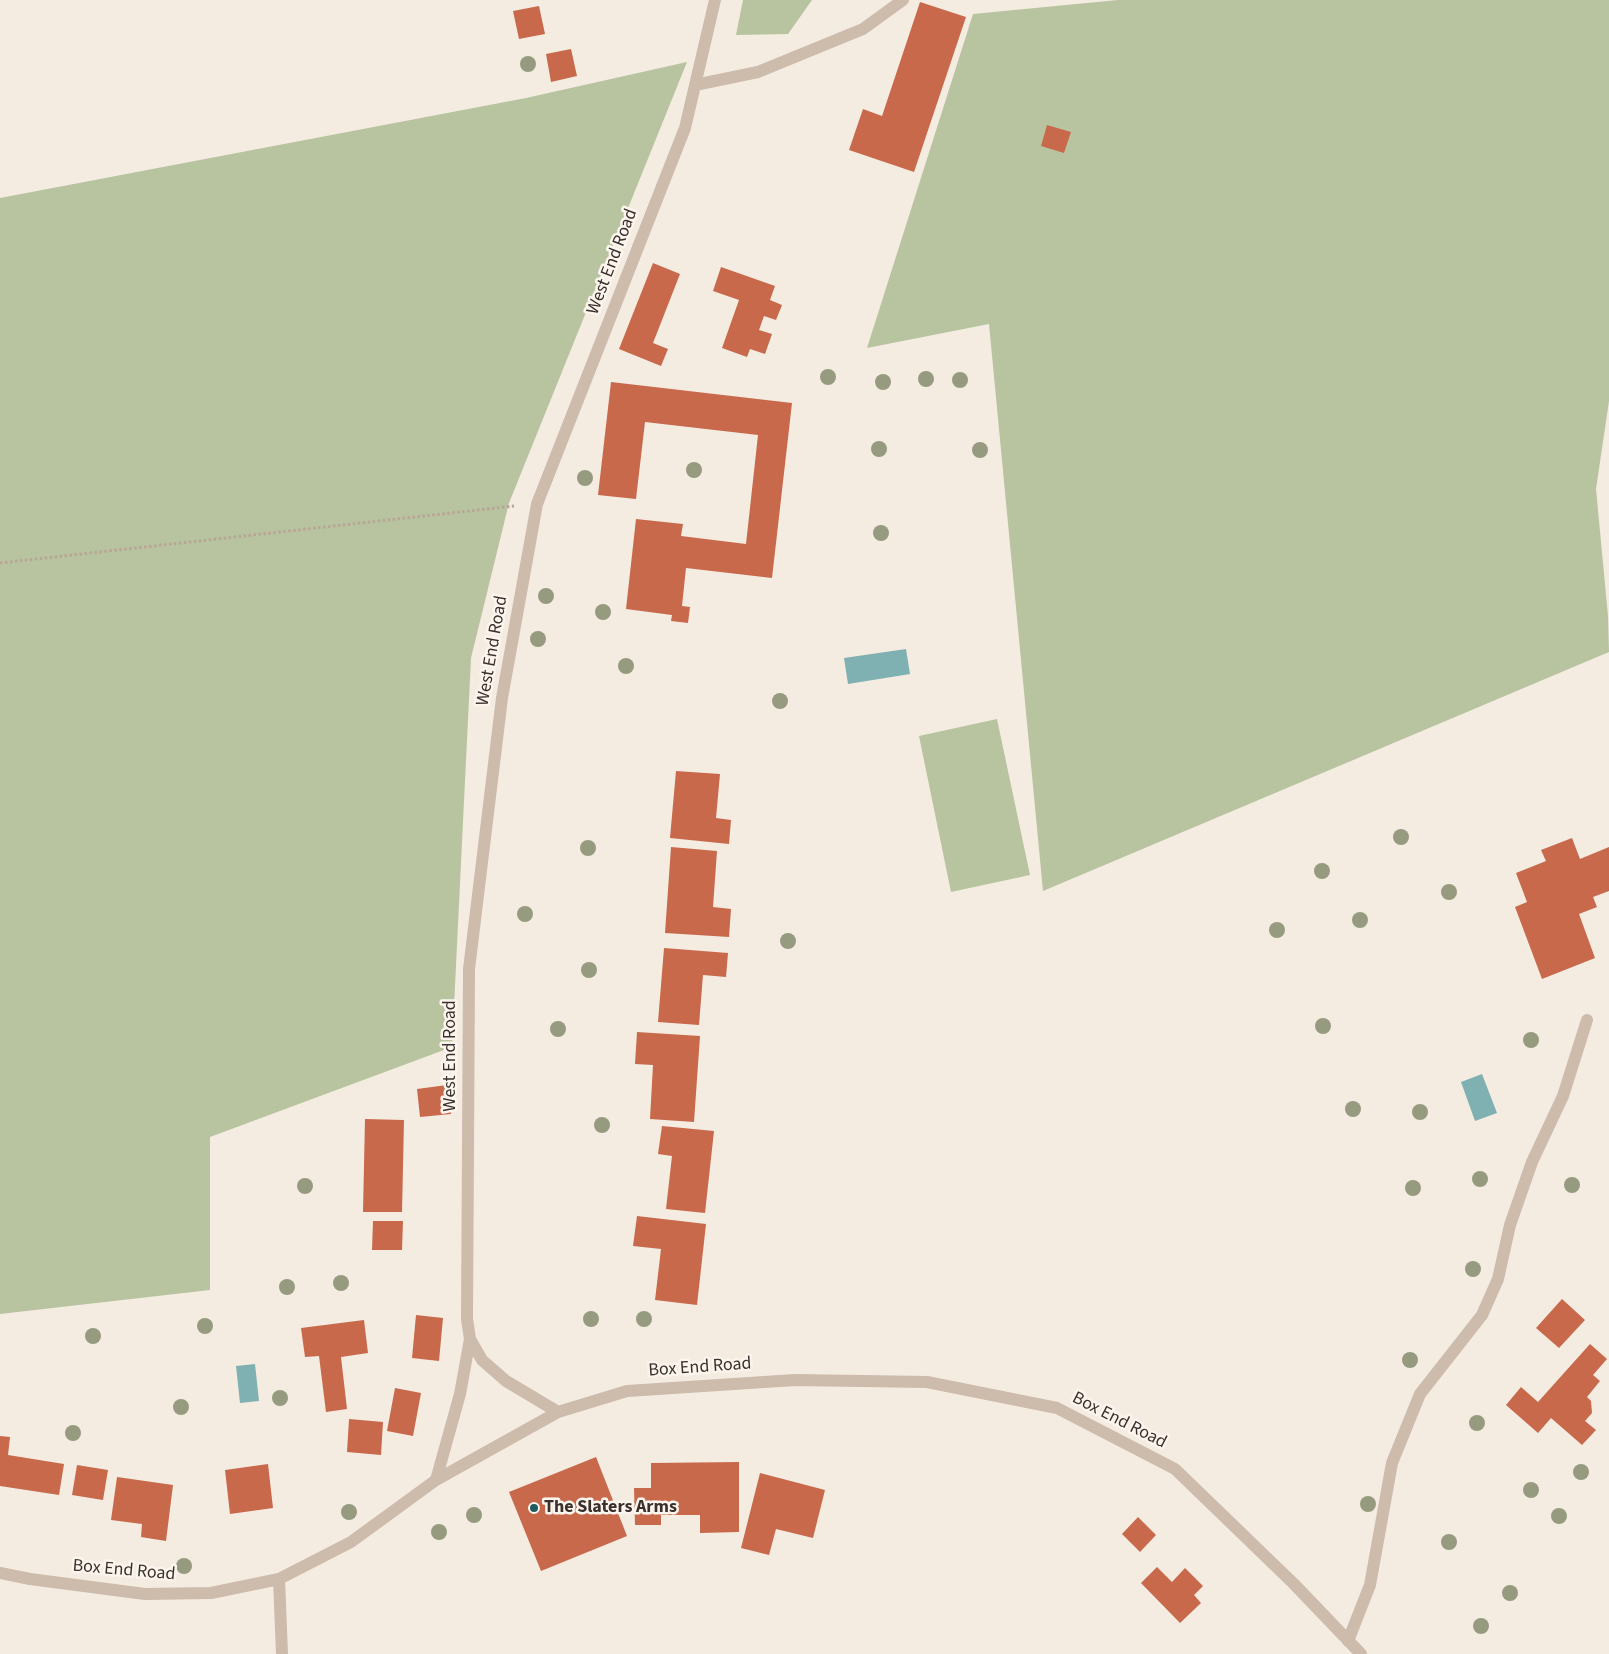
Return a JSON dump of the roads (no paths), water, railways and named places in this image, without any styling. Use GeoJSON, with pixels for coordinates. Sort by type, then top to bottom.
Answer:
{"type":"FeatureCollection","features":[{"type":"Feature","properties":{"kind":"street","name":"West End Road"},"geometry":{"type":"LineString","coordinates":[[436,1480],[460,1394],[470,1339],[467,1319],[469,969],[502,698],[537,504],[685,128],[715,0]]}},
{"type":"Feature","properties":{"kind":"street"},"geometry":{"type":"LineString","coordinates":[[695,85],[758,72],[863,29],[903,0]]}},
{"type":"Feature","properties":{"kind":"street"},"geometry":{"type":"LineString","coordinates":[[1348,1641],[1370,1585],[1392,1463],[1420,1394],[1482,1315],[1498,1279],[1510,1225],[1532,1162],[1563,1096],[1587,1020]]}},
{"type":"Feature","properties":{"kind":"street","name":"West End Road"},"geometry":{"type":"LineString","coordinates":[[470,1339],[482,1360],[506,1381],[558,1412]]}},
{"type":"Feature","properties":{"kind":"street","name":"Box End Road"},"geometry":{"type":"LineString","coordinates":[[0,1573],[30,1579],[144,1594],[211,1593],[279,1579],[351,1542],[436,1480],[558,1412],[627,1391],[795,1380],[927,1382],[1056,1408],[1175,1470],[1294,1584],[1361,1654]]}},
{"type":"Feature","properties":{"kind":"street"},"geometry":{"type":"LineString","coordinates":[[279,1579],[282,1654]]}},
{"type":"Feature","properties":{"kind":"water"},"geometry":{"type":"Polygon","coordinates":[[[906,649],[910,674],[848,684],[844,658],[906,649]]]}},
{"type":"Feature","properties":{"kind":"water"},"geometry":{"type":"Polygon","coordinates":[[[1482,1074],[1497,1113],[1475,1121],[1461,1082],[1482,1074]]]}},
{"type":"Feature","properties":{"kind":"water"},"geometry":{"type":"Polygon","coordinates":[[[255,1364],[259,1401],[240,1403],[236,1366],[255,1364]]]}},
{"type":"Feature","properties":{"kind":"place","name":"The Slaters Arms"},"geometry":{"type":"Point","coordinates":[534,1508]}}]}
